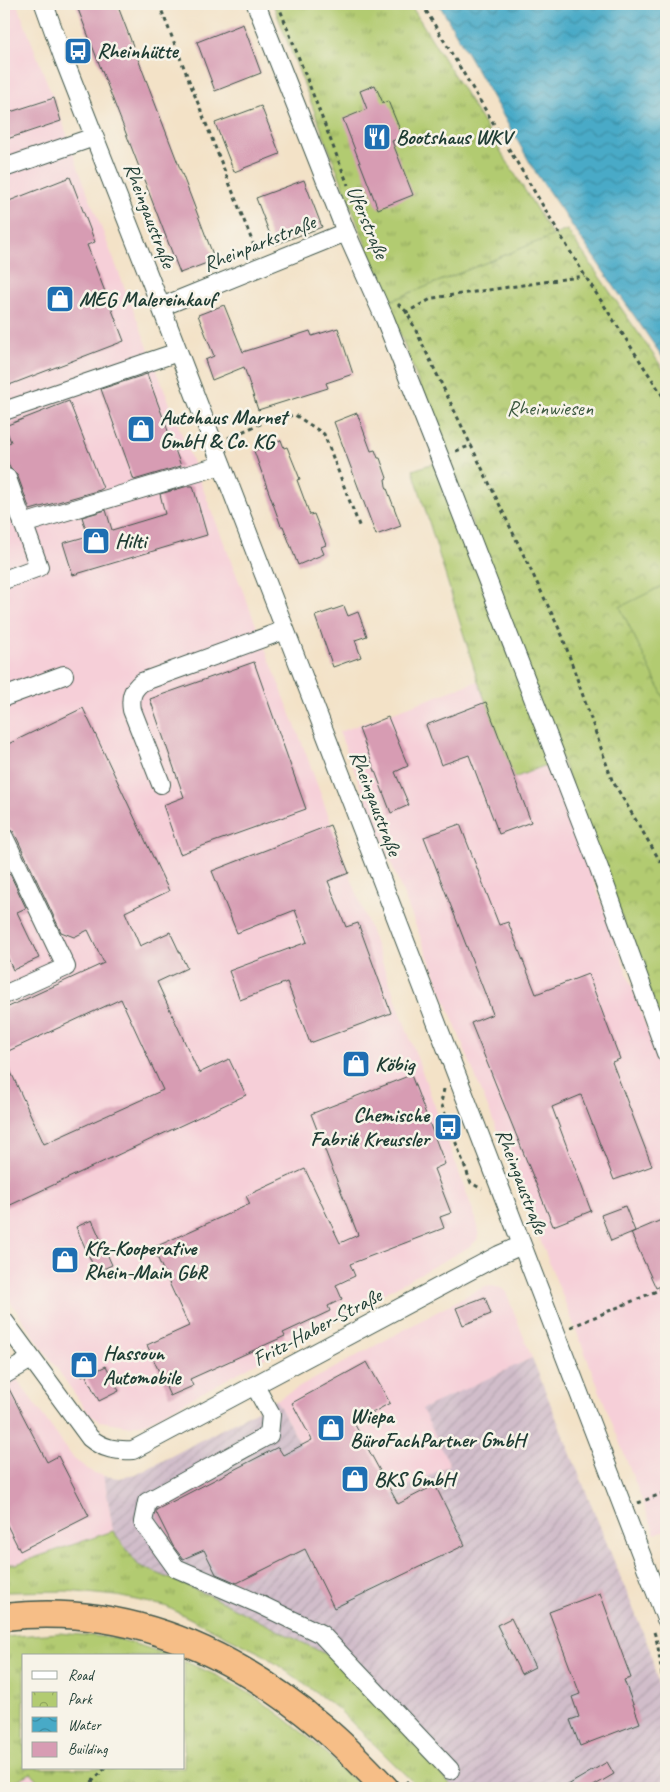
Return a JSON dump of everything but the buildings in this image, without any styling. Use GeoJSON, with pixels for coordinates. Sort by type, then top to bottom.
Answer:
{"type":"FeatureCollection","features":[{"type":"Feature","properties":{"kind":"highway"},"geometry":{"type":"LineString","coordinates":[[4,1617],[71,1616],[110,1620],[154,1630],[187,1642],[256,1678],[291,1702],[323,1728],[385,1788]]}},
{"type":"Feature","properties":{"kind":"street","name":"Rheingaustraße"},"geometry":{"type":"LineString","coordinates":[[44,4],[666,1619]]}},
{"type":"Feature","properties":{"kind":"street","name":"Uferstraße"},"geometry":{"type":"LineString","coordinates":[[256,4],[346,232],[385,319],[440,458],[599,868],[666,1052]]}},
{"type":"Feature","properties":{"kind":"street"},"geometry":{"type":"LineString","coordinates":[[4,168],[94,137]]}},
{"type":"Feature","properties":{"kind":"street","name":"Rheinparkstraße"},"geometry":{"type":"LineString","coordinates":[[161,307],[346,232]]}},
{"type":"Feature","properties":{"kind":"street"},"geometry":{"type":"LineString","coordinates":[[4,411],[178,352]]}},
{"type":"Feature","properties":{"kind":"street"},"geometry":{"type":"LineString","coordinates":[[23,524],[222,465]]}},
{"type":"Feature","properties":{"kind":"street"},"geometry":{"type":"LineString","coordinates":[[4,479],[7,478],[39,567],[4,580]]}},
{"type":"Feature","properties":{"kind":"street"},"geometry":{"type":"LineString","coordinates":[[161,784],[132,710],[130,699],[134,689],[142,682],[285,630]]}},
{"type":"Feature","properties":{"kind":"street"},"geometry":{"type":"LineString","coordinates":[[4,697],[64,675]]}},
{"type":"Feature","properties":{"kind":"street"},"geometry":{"type":"LineString","coordinates":[[4,838],[66,967],[4,996]]}},
{"type":"Feature","properties":{"kind":"street","name":"Fritz-Haber-Straße"},"geometry":{"type":"LineString","coordinates":[[31,1359],[90,1438],[110,1448],[123,1451],[133,1450],[499,1255],[522,1245]]}},
{"type":"Feature","properties":{"kind":"street"},"geometry":{"type":"LineString","coordinates":[[4,1321],[31,1359],[4,1375]]}},
{"type":"Feature","properties":{"kind":"street"},"geometry":{"type":"LineString","coordinates":[[254,1386],[271,1415],[269,1435],[146,1502],[143,1522],[176,1568],[259,1604],[321,1634],[450,1770]]}},
{"type":"Feature","properties":{"kind":"path"},"geometry":{"type":"LineString","coordinates":[[159,4],[262,267]]}},
{"type":"Feature","properties":{"kind":"path"},"geometry":{"type":"LineString","coordinates":[[278,4],[350,190]]}},
{"type":"Feature","properties":{"kind":"path"},"geometry":{"type":"LineString","coordinates":[[422,4],[584,276],[666,400]]}},
{"type":"Feature","properties":{"kind":"path"},"geometry":{"type":"LineString","coordinates":[[407,312],[433,298],[584,276]]}},
{"type":"Feature","properties":{"kind":"path"},"geometry":{"type":"LineString","coordinates":[[396,302],[407,312],[562,635],[612,780],[666,870]]}},
{"type":"Feature","properties":{"kind":"path"},"geometry":{"type":"LineString","coordinates":[[228,438],[269,420],[295,415],[314,427],[324,434],[360,528]]}},
{"type":"Feature","properties":{"kind":"path"},"geometry":{"type":"LineString","coordinates":[[442,1103],[471,1183]]}},
{"type":"Feature","properties":{"kind":"path"},"geometry":{"type":"LineString","coordinates":[[556,1333],[666,1287]]}},
{"type":"Feature","properties":{"kind":"path"},"geometry":{"type":"LineString","coordinates":[[624,1510],[666,1492]]}},
{"type":"Feature","properties":{"kind":"path"},"geometry":{"type":"LineString","coordinates":[[660,1666],[666,1690]]}},
{"type":"Feature","properties":{"kind":"path"},"geometry":{"type":"LineString","coordinates":[[86,1788],[103,1770]]}},
{"type":"Feature","properties":{"kind":"shaded area"},"geometry":{"type":"Polygon","coordinates":[[[4,4],[17,4],[80,173],[302,743],[479,1231],[477,1240],[469,1247],[148,1422],[131,1426],[99,1421],[88,1413],[4,1293],[4,4]]]}},
{"type":"Feature","properties":{"kind":"shaded area"},"geometry":{"type":"Polygon","coordinates":[[[478,681],[486,702],[551,763],[666,1081],[666,1530],[655,1534],[339,732],[478,681]]]}},
{"type":"Feature","properties":{"kind":"shaded area"},"geometry":{"type":"Polygon","coordinates":[[[492,1286],[501,1288],[506,1292],[532,1358],[423,1409],[450,1465],[341,1519],[276,1400],[473,1292],[492,1286]]]}},
{"type":"Feature","properties":{"kind":"shaded area"},"geometry":{"type":"Polygon","coordinates":[[[532,1358],[650,1650],[658,1685],[666,1708],[666,1788],[453,1788],[428,1758],[208,1595],[138,1565],[113,1531],[104,1476],[119,1478],[136,1475],[276,1400],[341,1519],[450,1465],[422,1409],[532,1358]]]}},
{"type":"Feature","properties":{"kind":"shaded area"},"geometry":{"type":"Polygon","coordinates":[[[4,1361],[74,1459],[92,1472],[104,1476],[113,1531],[16,1564],[4,1564],[4,1361]]]}},
{"type":"Feature","properties":{"kind":"shaded area"},"geometry":{"type":"Polygon","coordinates":[[[31,1773],[44,1788],[4,1788],[4,1787],[31,1773]]]}},
{"type":"Feature","properties":{"kind":"green space"},"geometry":{"type":"Polygon","coordinates":[[[273,4],[410,4],[553,236],[388,302],[273,4]]]}},
{"type":"Feature","properties":{"kind":"green space","name":"Rheinwiesen"},"geometry":{"type":"Polygon","coordinates":[[[567,230],[666,373],[666,1034],[388,302],[567,230]]]}},
{"type":"Feature","properties":{"kind":"green space"},"geometry":{"type":"Polygon","coordinates":[[[437,462],[551,763],[514,778],[478,681],[413,470],[437,462]]]}},
{"type":"Feature","properties":{"kind":"green space"},"geometry":{"type":"Polygon","coordinates":[[[666,584],[666,702],[620,607],[666,584]]]}},
{"type":"Feature","properties":{"kind":"green space"},"geometry":{"type":"Polygon","coordinates":[[[113,1531],[138,1565],[208,1595],[331,1657],[428,1758],[453,1788],[419,1788],[337,1708],[264,1655],[165,1606],[117,1596],[67,1591],[4,1592],[4,1564],[16,1564],[113,1531]]]}},
{"type":"Feature","properties":{"kind":"green space"},"geometry":{"type":"Polygon","coordinates":[[[59,1633],[116,1638],[167,1654],[22,1654],[22,1770],[185,1770],[185,1661],[224,1679],[264,1703],[299,1730],[362,1788],[44,1788],[31,1773],[4,1787],[4,1637],[59,1633]]]}},
{"type":"Feature","properties":{"kind":"water"},"geometry":{"type":"Polygon","coordinates":[[[439,4],[666,4],[666,362],[536,173],[439,4]]]}},
{"type":"Feature","properties":{"kind":"place","name":"Rheinhütte"},"geometry":{"type":"Point","coordinates":[78,51]}},
{"type":"Feature","properties":{"kind":"place","name":"Bootshaus WKV"},"geometry":{"type":"Point","coordinates":[377,137]}},
{"type":"Feature","properties":{"kind":"place","name":"MEG Malereinkauf"},"geometry":{"type":"Point","coordinates":[60,299]}},
{"type":"Feature","properties":{"kind":"place","name":"Autohaus Marnet GmbH & Co. KG"},"geometry":{"type":"Point","coordinates":[141,429]}},
{"type":"Feature","properties":{"kind":"place","name":"Hilti"},"geometry":{"type":"Point","coordinates":[96,541]}},
{"type":"Feature","properties":{"kind":"place","name":"Köbig"},"geometry":{"type":"Point","coordinates":[356,1064]}},
{"type":"Feature","properties":{"kind":"place","name":"Chemische Fabrik Kreussler"},"geometry":{"type":"Point","coordinates":[448,1127]}},
{"type":"Feature","properties":{"kind":"place","name":"Kfz-Kooperative Rhein-Main GbR"},"geometry":{"type":"Point","coordinates":[65,1260]}},
{"type":"Feature","properties":{"kind":"place","name":"Hassoun Automobile"},"geometry":{"type":"Point","coordinates":[84,1365]}},
{"type":"Feature","properties":{"kind":"place","name":"Wiepa BüroFachPartner GmbH"},"geometry":{"type":"Point","coordinates":[331,1428]}},
{"type":"Feature","properties":{"kind":"place","name":"BKS GmbH"},"geometry":{"type":"Point","coordinates":[355,1479]}}]}
